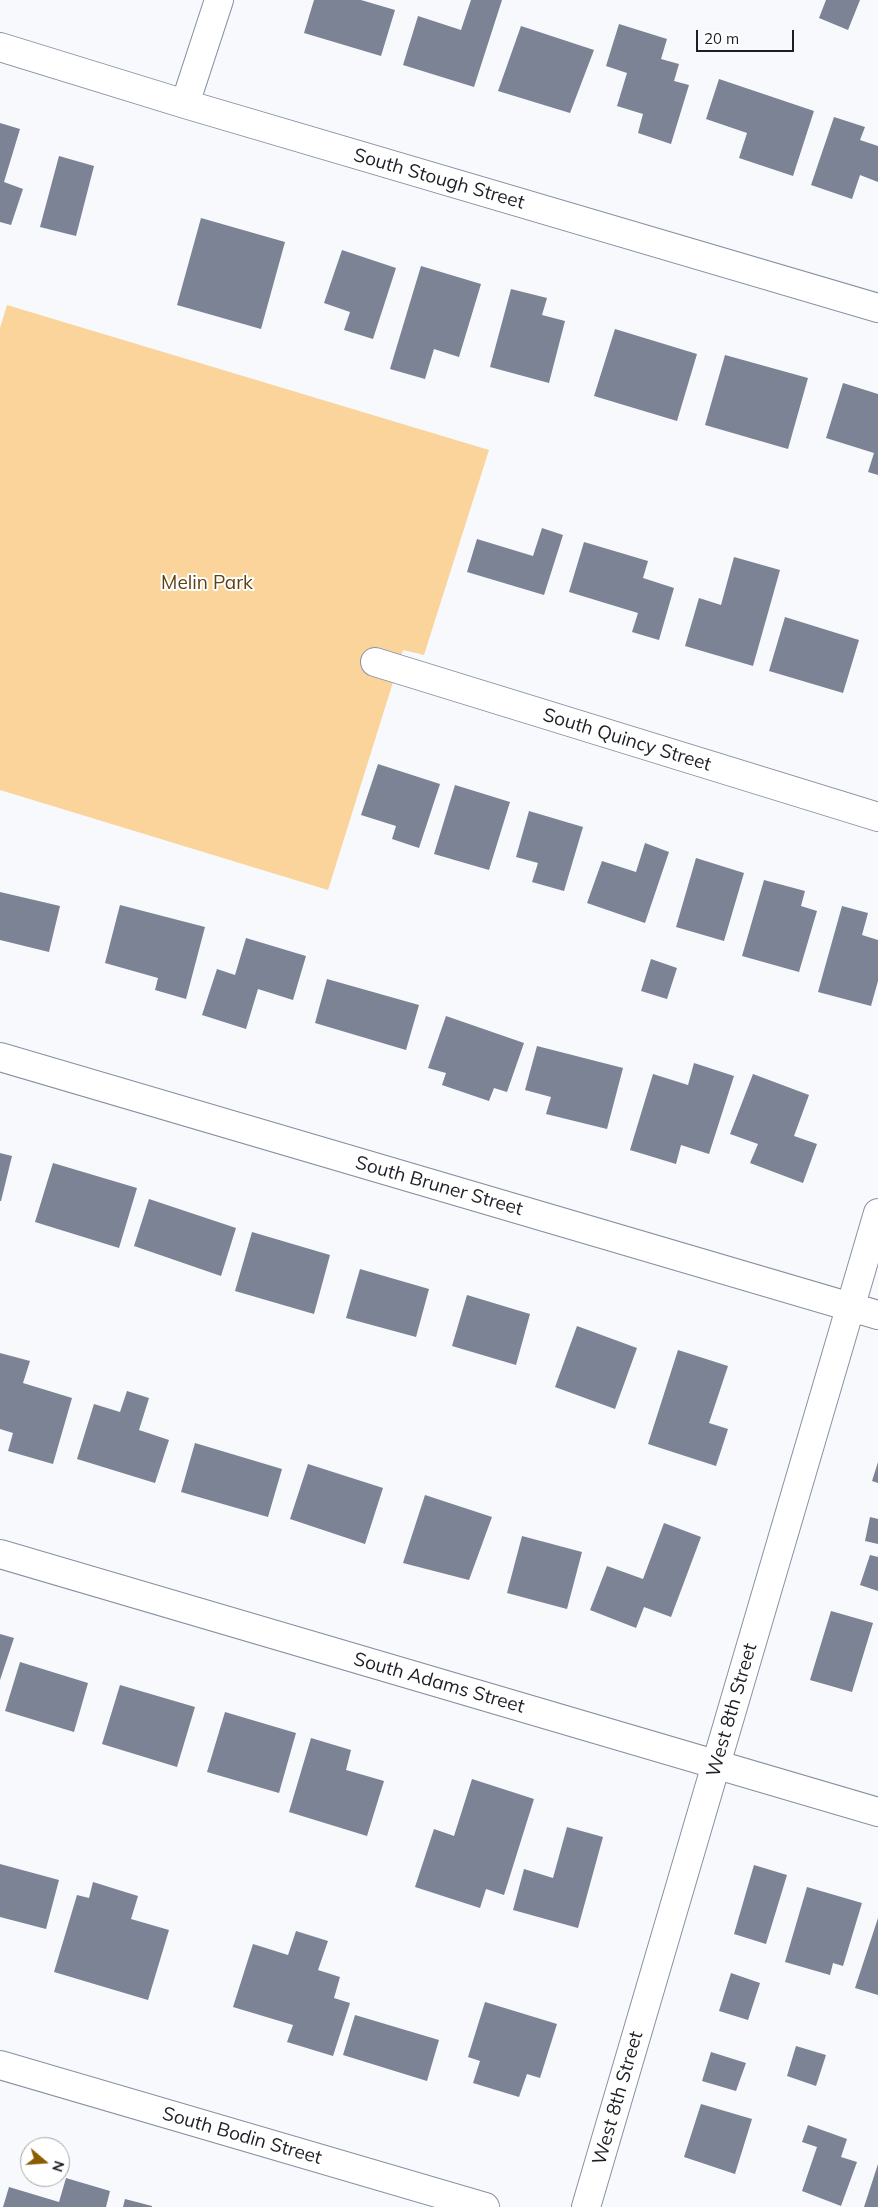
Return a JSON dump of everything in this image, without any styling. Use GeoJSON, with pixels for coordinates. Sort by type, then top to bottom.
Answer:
{"type":"FeatureCollection","features":[{"type":"Feature","properties":{"kind":"street"},"geometry":{"type":"LineString","coordinates":[[185,104],[219,0]]}},
{"type":"Feature","properties":{"kind":"street","name":"South Stough Street"},"geometry":{"type":"LineString","coordinates":[[0,47],[185,104],[878,308]]}},
{"type":"Feature","properties":{"kind":"street","name":"South Quincy Street"},"geometry":{"type":"LineString","coordinates":[[376,662],[878,817]]}},
{"type":"Feature","properties":{"kind":"street","name":"South Bruner Street"},"geometry":{"type":"LineString","coordinates":[[0,1057],[878,1315]]}},
{"type":"Feature","properties":{"kind":"street","name":"West 8th Street"},"geometry":{"type":"LineString","coordinates":[[586,2207],[878,1213]]}},
{"type":"Feature","properties":{"kind":"street","name":"South Adams Street"},"geometry":{"type":"LineString","coordinates":[[0,1554],[878,1812]]}},
{"type":"Feature","properties":{"kind":"street","name":"South Bodin Street"},"geometry":{"type":"LineString","coordinates":[[0,2065],[485,2207]]}},
{"type":"Feature","properties":{"kind":"green space","name":"Melin Park"},"geometry":{"type":"Polygon","coordinates":[[[7,305],[489,450],[424,655],[403,650],[328,890],[0,790],[0,328],[7,305]]]}},
{"type":"Feature","properties":{"kind":"building"},"geometry":{"type":"Polygon","coordinates":[[[314,0],[361,0],[395,10],[381,56],[304,33],[314,0]]]}},
{"type":"Feature","properties":{"kind":"building"},"geometry":{"type":"Polygon","coordinates":[[[471,0],[502,0],[474,87],[403,65],[418,16],[461,30],[471,0]]]}},
{"type":"Feature","properties":{"kind":"building"},"geometry":{"type":"Polygon","coordinates":[[[826,0],[860,0],[848,30],[819,18],[826,0]]]}},
{"type":"Feature","properties":{"kind":"building"},"geometry":{"type":"Polygon","coordinates":[[[619,24],[667,39],[661,59],[679,64],[674,81],[689,85],[671,144],[638,133],[643,114],[617,106],[627,73],[606,66],[619,24]]]}},
{"type":"Feature","properties":{"kind":"building"},"geometry":{"type":"Polygon","coordinates":[[[521,26],[594,50],[570,113],[498,91],[521,26]]]}},
{"type":"Feature","properties":{"kind":"building"},"geometry":{"type":"Polygon","coordinates":[[[719,79],[814,111],[793,176],[739,158],[747,133],[706,119],[719,79]]]}},
{"type":"Feature","properties":{"kind":"building"},"geometry":{"type":"Polygon","coordinates":[[[834,117],[865,127],[860,140],[878,146],[878,182],[860,175],[852,199],[811,185],[834,117]]]}},
{"type":"Feature","properties":{"kind":"building"},"geometry":{"type":"Polygon","coordinates":[[[0,123],[20,129],[4,182],[23,189],[11,225],[0,222],[0,123]]]}},
{"type":"Feature","properties":{"kind":"building"},"geometry":{"type":"Polygon","coordinates":[[[59,156],[94,166],[76,236],[40,227],[59,156]]]}},
{"type":"Feature","properties":{"kind":"building"},"geometry":{"type":"Polygon","coordinates":[[[201,218],[285,242],[261,329],[177,305],[201,218]]]}},
{"type":"Feature","properties":{"kind":"building"},"geometry":{"type":"Polygon","coordinates":[[[342,250],[396,268],[373,339],[344,330],[350,312],[324,303],[342,250]]]}},
{"type":"Feature","properties":{"kind":"building"},"geometry":{"type":"Polygon","coordinates":[[[421,266],[481,284],[459,357],[434,349],[425,379],[390,369],[421,266]]]}},
{"type":"Feature","properties":{"kind":"building"},"geometry":{"type":"Polygon","coordinates":[[[511,289],[547,298],[542,315],[565,321],[549,383],[490,367],[511,289]]]}},
{"type":"Feature","properties":{"kind":"building"},"geometry":{"type":"Polygon","coordinates":[[[615,329],[697,354],[677,421],[594,396],[615,329]]]}},
{"type":"Feature","properties":{"kind":"building"},"geometry":{"type":"Polygon","coordinates":[[[725,355],[808,378],[788,449],[705,425],[725,355]]]}},
{"type":"Feature","properties":{"kind":"building"},"geometry":{"type":"Polygon","coordinates":[[[843,383],[878,394],[878,475],[868,472],[874,453],[826,438],[843,383]]]}},
{"type":"Feature","properties":{"kind":"building"},"geometry":{"type":"Polygon","coordinates":[[[542,528],[563,535],[544,595],[467,572],[477,539],[533,556],[542,528]]]}},
{"type":"Feature","properties":{"kind":"building"},"geometry":{"type":"Polygon","coordinates":[[[584,542],[648,561],[643,578],[674,588],[659,640],[632,632],[638,613],[569,592],[584,542]]]}},
{"type":"Feature","properties":{"kind":"building"},"geometry":{"type":"Polygon","coordinates":[[[734,557],[780,570],[753,666],[685,646],[699,598],[721,605],[734,557]]]}},
{"type":"Feature","properties":{"kind":"building"},"geometry":{"type":"Polygon","coordinates":[[[785,617],[859,640],[843,693],[769,671],[785,617]]]}},
{"type":"Feature","properties":{"kind":"building"},"geometry":{"type":"Polygon","coordinates":[[[378,764],[440,784],[419,848],[392,839],[396,826],[361,815],[378,764]]]}},
{"type":"Feature","properties":{"kind":"building"},"geometry":{"type":"Polygon","coordinates":[[[455,785],[510,802],[489,870],[434,854],[455,785]]]}},
{"type":"Feature","properties":{"kind":"building"},"geometry":{"type":"Polygon","coordinates":[[[529,811],[583,827],[564,891],[532,882],[538,863],[516,857],[529,811]]]}},
{"type":"Feature","properties":{"kind":"building"},"geometry":{"type":"Polygon","coordinates":[[[645,843],[669,852],[645,923],[587,903],[602,861],[636,872],[645,843]]]}},
{"type":"Feature","properties":{"kind":"building"},"geometry":{"type":"Polygon","coordinates":[[[696,858],[744,873],[724,941],[676,927],[696,858]]]}},
{"type":"Feature","properties":{"kind":"building"},"geometry":{"type":"Polygon","coordinates":[[[764,880],[805,891],[801,906],[817,911],[799,972],[742,956],[764,880]]]}},
{"type":"Feature","properties":{"kind":"building"},"geometry":{"type":"Polygon","coordinates":[[[0,892],[60,906],[49,952],[0,940],[0,892]]]}},
{"type":"Feature","properties":{"kind":"building"},"geometry":{"type":"Polygon","coordinates":[[[120,905],[205,927],[186,999],[155,990],[158,978],[105,963],[120,905]]]}},
{"type":"Feature","properties":{"kind":"building"},"geometry":{"type":"Polygon","coordinates":[[[842,906],[868,913],[862,935],[878,940],[878,981],[871,1006],[818,992],[842,906]]]}},
{"type":"Feature","properties":{"kind":"building"},"geometry":{"type":"Polygon","coordinates":[[[246,938],[306,956],[293,1000],[258,989],[246,1029],[202,1015],[217,969],[235,975],[246,938]]]}},
{"type":"Feature","properties":{"kind":"building"},"geometry":{"type":"Polygon","coordinates":[[[651,959],[677,968],[667,999],[641,991],[651,959]]]}},
{"type":"Feature","properties":{"kind":"building"},"geometry":{"type":"Polygon","coordinates":[[[327,979],[419,1005],[406,1050],[315,1023],[327,979]]]}},
{"type":"Feature","properties":{"kind":"building"},"geometry":{"type":"Polygon","coordinates":[[[446,1016],[524,1043],[507,1092],[494,1088],[489,1101],[442,1085],[446,1073],[428,1068],[446,1016]]]}},
{"type":"Feature","properties":{"kind":"building"},"geometry":{"type":"Polygon","coordinates":[[[537,1046],[623,1068],[607,1129],[546,1114],[551,1097],[525,1090],[537,1046]]]}},
{"type":"Feature","properties":{"kind":"building"},"geometry":{"type":"Polygon","coordinates":[[[694,1063],[734,1076],[709,1154],[681,1145],[676,1164],[630,1150],[653,1074],[688,1085],[694,1063]]]}},
{"type":"Feature","properties":{"kind":"building"},"geometry":{"type":"Polygon","coordinates":[[[753,1074],[809,1095],[794,1136],[817,1144],[803,1183],[750,1163],[758,1144],[730,1134],[753,1074]]]}},
{"type":"Feature","properties":{"kind":"building"},"geometry":{"type":"Polygon","coordinates":[[[0,1153],[12,1156],[1,1201],[0,1201],[0,1153]]]}},
{"type":"Feature","properties":{"kind":"building"},"geometry":{"type":"Polygon","coordinates":[[[53,1163],[137,1188],[119,1248],[35,1222],[53,1163]]]}},
{"type":"Feature","properties":{"kind":"building"},"geometry":{"type":"Polygon","coordinates":[[[149,1199],[236,1228],[221,1276],[134,1246],[149,1199]]]}},
{"type":"Feature","properties":{"kind":"building"},"geometry":{"type":"Polygon","coordinates":[[[252,1232],[330,1255],[314,1314],[235,1291],[252,1232]]]}},
{"type":"Feature","properties":{"kind":"building"},"geometry":{"type":"Polygon","coordinates":[[[360,1269],[429,1289],[416,1337],[346,1318],[360,1269]]]}},
{"type":"Feature","properties":{"kind":"building"},"geometry":{"type":"Polygon","coordinates":[[[467,1295],[530,1314],[516,1365],[452,1346],[467,1295]]]}},
{"type":"Feature","properties":{"kind":"building"},"geometry":{"type":"Polygon","coordinates":[[[577,1326],[637,1348],[615,1409],[555,1387],[577,1326]]]}},
{"type":"Feature","properties":{"kind":"building"},"geometry":{"type":"Polygon","coordinates":[[[678,1350],[728,1366],[709,1423],[728,1429],[716,1466],[648,1444],[678,1350]]]}},
{"type":"Feature","properties":{"kind":"building"},"geometry":{"type":"Polygon","coordinates":[[[0,1353],[30,1361],[23,1383],[72,1398],[53,1464],[8,1451],[13,1433],[0,1429],[0,1353]]]}},
{"type":"Feature","properties":{"kind":"building"},"geometry":{"type":"Polygon","coordinates":[[[127,1391],[149,1398],[139,1430],[169,1440],[155,1483],[77,1459],[94,1404],[120,1412],[127,1391]]]}},
{"type":"Feature","properties":{"kind":"building"},"geometry":{"type":"Polygon","coordinates":[[[195,1443],[282,1469],[268,1517],[181,1492],[195,1443]]]}},
{"type":"Feature","properties":{"kind":"building"},"geometry":{"type":"Polygon","coordinates":[[[878,1462],[878,1483],[872,1481],[878,1462]]]}},
{"type":"Feature","properties":{"kind":"building"},"geometry":{"type":"Polygon","coordinates":[[[308,1464],[383,1488],[365,1544],[290,1519],[308,1464]]]}},
{"type":"Feature","properties":{"kind":"building"},"geometry":{"type":"Polygon","coordinates":[[[425,1495],[492,1517],[469,1580],[403,1563],[425,1495]]]}},
{"type":"Feature","properties":{"kind":"building"},"geometry":{"type":"Polygon","coordinates":[[[870,1517],[878,1519],[878,1544],[865,1541],[870,1517]]]}},
{"type":"Feature","properties":{"kind":"building"},"geometry":{"type":"Polygon","coordinates":[[[664,1523],[701,1537],[671,1617],[644,1607],[636,1628],[590,1610],[607,1566],[643,1579],[664,1523]]]}},
{"type":"Feature","properties":{"kind":"building"},"geometry":{"type":"Polygon","coordinates":[[[522,1536],[582,1552],[567,1609],[507,1593],[522,1536]]]}},
{"type":"Feature","properties":{"kind":"building"},"geometry":{"type":"Polygon","coordinates":[[[870,1555],[878,1557],[878,1591],[860,1585],[870,1555]]]}},
{"type":"Feature","properties":{"kind":"building"},"geometry":{"type":"Polygon","coordinates":[[[831,1611],[873,1623],[852,1692],[810,1680],[831,1611]]]}},
{"type":"Feature","properties":{"kind":"building"},"geometry":{"type":"Polygon","coordinates":[[[0,1634],[14,1638],[0,1680],[0,1634]]]}},
{"type":"Feature","properties":{"kind":"building"},"geometry":{"type":"Polygon","coordinates":[[[20,1662],[88,1683],[74,1732],[5,1711],[20,1662]]]}},
{"type":"Feature","properties":{"kind":"building"},"geometry":{"type":"Polygon","coordinates":[[[120,1685],[195,1707],[177,1767],[102,1744],[120,1685]]]}},
{"type":"Feature","properties":{"kind":"building"},"geometry":{"type":"Polygon","coordinates":[[[225,1712],[296,1733],[279,1793],[207,1772],[225,1712]]]}},
{"type":"Feature","properties":{"kind":"building"},"geometry":{"type":"Polygon","coordinates":[[[311,1738],[351,1750],[346,1770],[384,1781],[367,1836],[289,1812],[311,1738]]]}},
{"type":"Feature","properties":{"kind":"building"},"geometry":{"type":"Polygon","coordinates":[[[472,1779],[534,1799],[504,1895],[486,1889],[480,1908],[415,1887],[434,1829],[454,1836],[472,1779]]]}},
{"type":"Feature","properties":{"kind":"building"},"geometry":{"type":"Polygon","coordinates":[[[567,1827],[603,1837],[578,1928],[513,1910],[524,1869],[553,1878],[567,1827]]]}},
{"type":"Feature","properties":{"kind":"building"},"geometry":{"type":"Polygon","coordinates":[[[0,1864],[59,1880],[46,1929],[0,1917],[0,1864]]]}},
{"type":"Feature","properties":{"kind":"building"},"geometry":{"type":"Polygon","coordinates":[[[754,1865],[787,1875],[766,1944],[734,1934],[754,1865]]]}},
{"type":"Feature","properties":{"kind":"building"},"geometry":{"type":"Polygon","coordinates":[[[93,1882],[138,1896],[131,1919],[169,1930],[148,2000],[54,1972],[77,1895],[89,1898],[93,1882]]]}},
{"type":"Feature","properties":{"kind":"building"},"geometry":{"type":"Polygon","coordinates":[[[807,1887],[862,1903],[843,1966],[833,1963],[830,1975],[785,1962],[807,1887]]]}},
{"type":"Feature","properties":{"kind":"building"},"geometry":{"type":"Polygon","coordinates":[[[878,1918],[878,1995],[855,1988],[878,1918]]]}},
{"type":"Feature","properties":{"kind":"building"},"geometry":{"type":"Polygon","coordinates":[[[296,1931],[328,1941],[318,1970],[340,1977],[334,1998],[350,2003],[333,2056],[287,2042],[293,2025],[233,2007],[253,1944],[288,1955],[296,1931]]]}},
{"type":"Feature","properties":{"kind":"building"},"geometry":{"type":"Polygon","coordinates":[[[731,1973],[760,1983],[748,2020],[719,2011],[731,1973]]]}},
{"type":"Feature","properties":{"kind":"building"},"geometry":{"type":"Polygon","coordinates":[[[485,2002],[557,2024],[540,2078],[527,2074],[519,2097],[473,2083],[480,2061],[468,2057],[485,2002]]]}},
{"type":"Feature","properties":{"kind":"building"},"geometry":{"type":"Polygon","coordinates":[[[355,2015],[439,2040],[427,2081],[343,2055],[355,2015]]]}},
{"type":"Feature","properties":{"kind":"building"},"geometry":{"type":"Polygon","coordinates":[[[796,2046],[826,2055],[816,2086],[787,2076],[796,2046]]]}},
{"type":"Feature","properties":{"kind":"building"},"geometry":{"type":"Polygon","coordinates":[[[711,2052],[746,2063],[736,2091],[702,2081],[711,2052]]]}},
{"type":"Feature","properties":{"kind":"building"},"geometry":{"type":"Polygon","coordinates":[[[701,2104],[752,2119],[735,2174],[684,2157],[701,2104]]]}},
{"type":"Feature","properties":{"kind":"building"},"geometry":{"type":"Polygon","coordinates":[[[808,2125],[847,2139],[841,2157],[857,2162],[841,2206],[802,2191],[817,2147],[802,2142],[808,2125]]]}},
{"type":"Feature","properties":{"kind":"building"},"geometry":{"type":"Polygon","coordinates":[[[878,2164],[878,2207],[864,2207],[878,2164]]]}},
{"type":"Feature","properties":{"kind":"building"},"geometry":{"type":"Polygon","coordinates":[[[70,2179],[110,2191],[106,2207],[3,2207],[9,2187],[59,2202],[63,2187],[70,2187],[70,2179]]]}},
{"type":"Feature","properties":{"kind":"building"},"geometry":{"type":"Polygon","coordinates":[[[125,2199],[152,2206],[152,2207],[123,2207],[125,2199]]]}}]}
